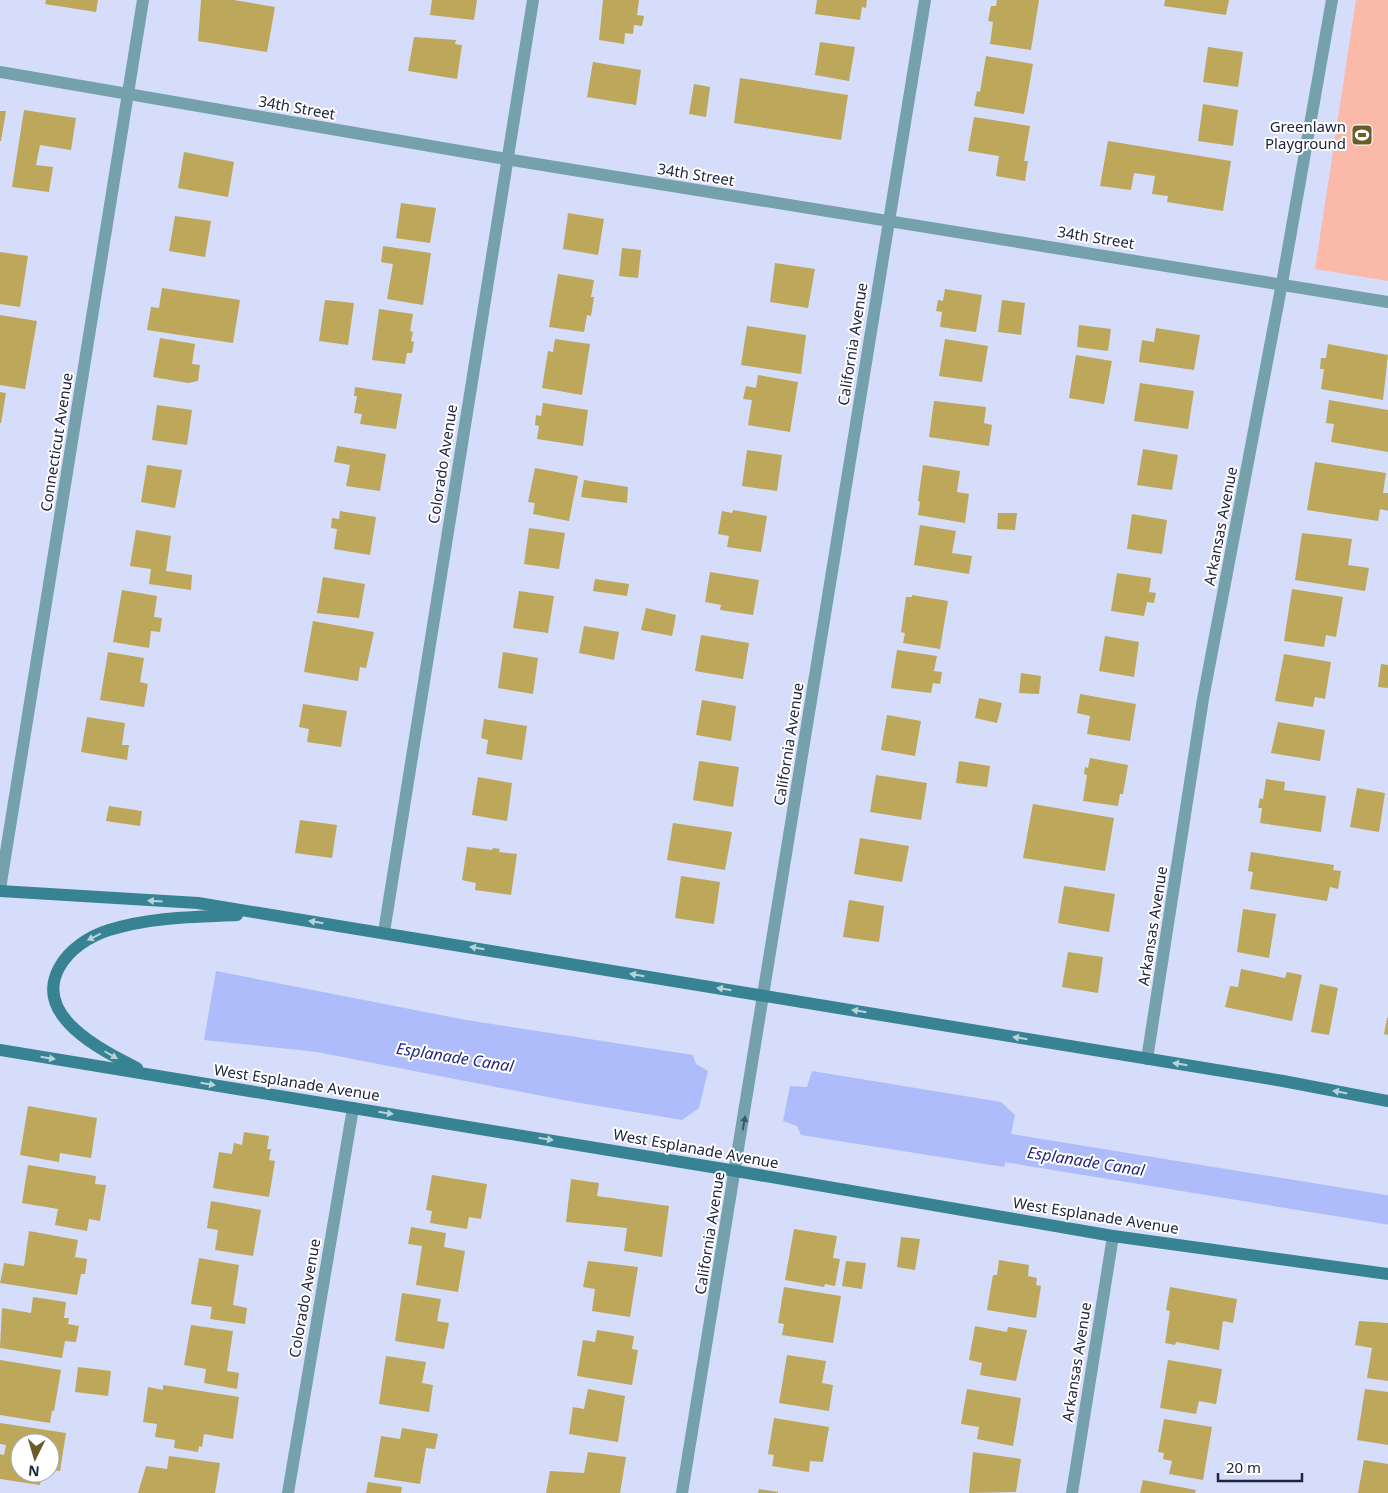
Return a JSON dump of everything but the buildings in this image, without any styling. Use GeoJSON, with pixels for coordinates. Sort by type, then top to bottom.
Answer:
{"type":"FeatureCollection","features":[{"type":"Feature","properties":{"kind":"main road"},"geometry":{"type":"LineString","coordinates":[[0,890],[198,903],[1283,1081],[1388,1101]]}},
{"type":"Feature","properties":{"kind":"main road"},"geometry":{"type":"LineString","coordinates":[[146,1074],[81,1036],[65,1018],[53,1002],[52,980],[62,963],[80,944],[109,930],[157,919],[262,914]]}},
{"type":"Feature","properties":{"kind":"main road","name":"West Esplanade Avenue"},"geometry":{"type":"LineString","coordinates":[[0,1050],[736,1171],[1113,1236],[1388,1274]]}},
{"type":"Feature","properties":{"kind":"street","name":"Connecticut Avenue"},"geometry":{"type":"LineString","coordinates":[[0,890],[144,0]]}},
{"type":"Feature","properties":{"kind":"street","name":"Colorado Avenue"},"geometry":{"type":"LineString","coordinates":[[384,932],[506,159],[533,0]]}},
{"type":"Feature","properties":{"kind":"street","name":"California Avenue"},"geometry":{"type":"LineString","coordinates":[[682,1493],[736,1171],[925,0]]}},
{"type":"Feature","properties":{"kind":"street","name":"Arkansas Avenue"},"geometry":{"type":"LineString","coordinates":[[1147,1059],[1203,699],[1282,283],[1332,0]]}},
{"type":"Feature","properties":{"kind":"street","name":"34th Street"},"geometry":{"type":"LineString","coordinates":[[0,72],[506,159],[1282,283],[1388,302]]}},
{"type":"Feature","properties":{"kind":"street","name":"Colorado Avenue"},"geometry":{"type":"LineString","coordinates":[[288,1493],[353,1108]]}},
{"type":"Feature","properties":{"kind":"street","name":"Arkansas Avenue"},"geometry":{"type":"LineString","coordinates":[[1072,1493],[1113,1236]]}},
{"type":"Feature","properties":{"kind":"shaded area","name":"Greenlawn Playground"},"geometry":{"type":"Polygon","coordinates":[[[1356,0],[1388,0],[1388,281],[1315,269],[1356,0]]]}},
{"type":"Feature","properties":{"kind":"water"},"geometry":{"type":"Polygon","coordinates":[[[216,971],[466,1020],[693,1055],[696,1064],[708,1071],[699,1108],[682,1120],[563,1100],[317,1052],[204,1040],[216,971]]]}},
{"type":"Feature","properties":{"kind":"water"},"geometry":{"type":"Polygon","coordinates":[[[812,1071],[1001,1102],[1015,1115],[1004,1167],[801,1135],[797,1126],[783,1121],[790,1086],[807,1087],[812,1071]]]}},
{"type":"Feature","properties":{"kind":"waterway","name":"Esplanade Canal"},"geometry":{"type":"LineString","coordinates":[[971,1142],[1388,1210]]}},
{"type":"Feature","properties":{"kind":"place","name":"Greenlawn Playground"},"geometry":{"type":"Point","coordinates":[1362,135]}}]}
